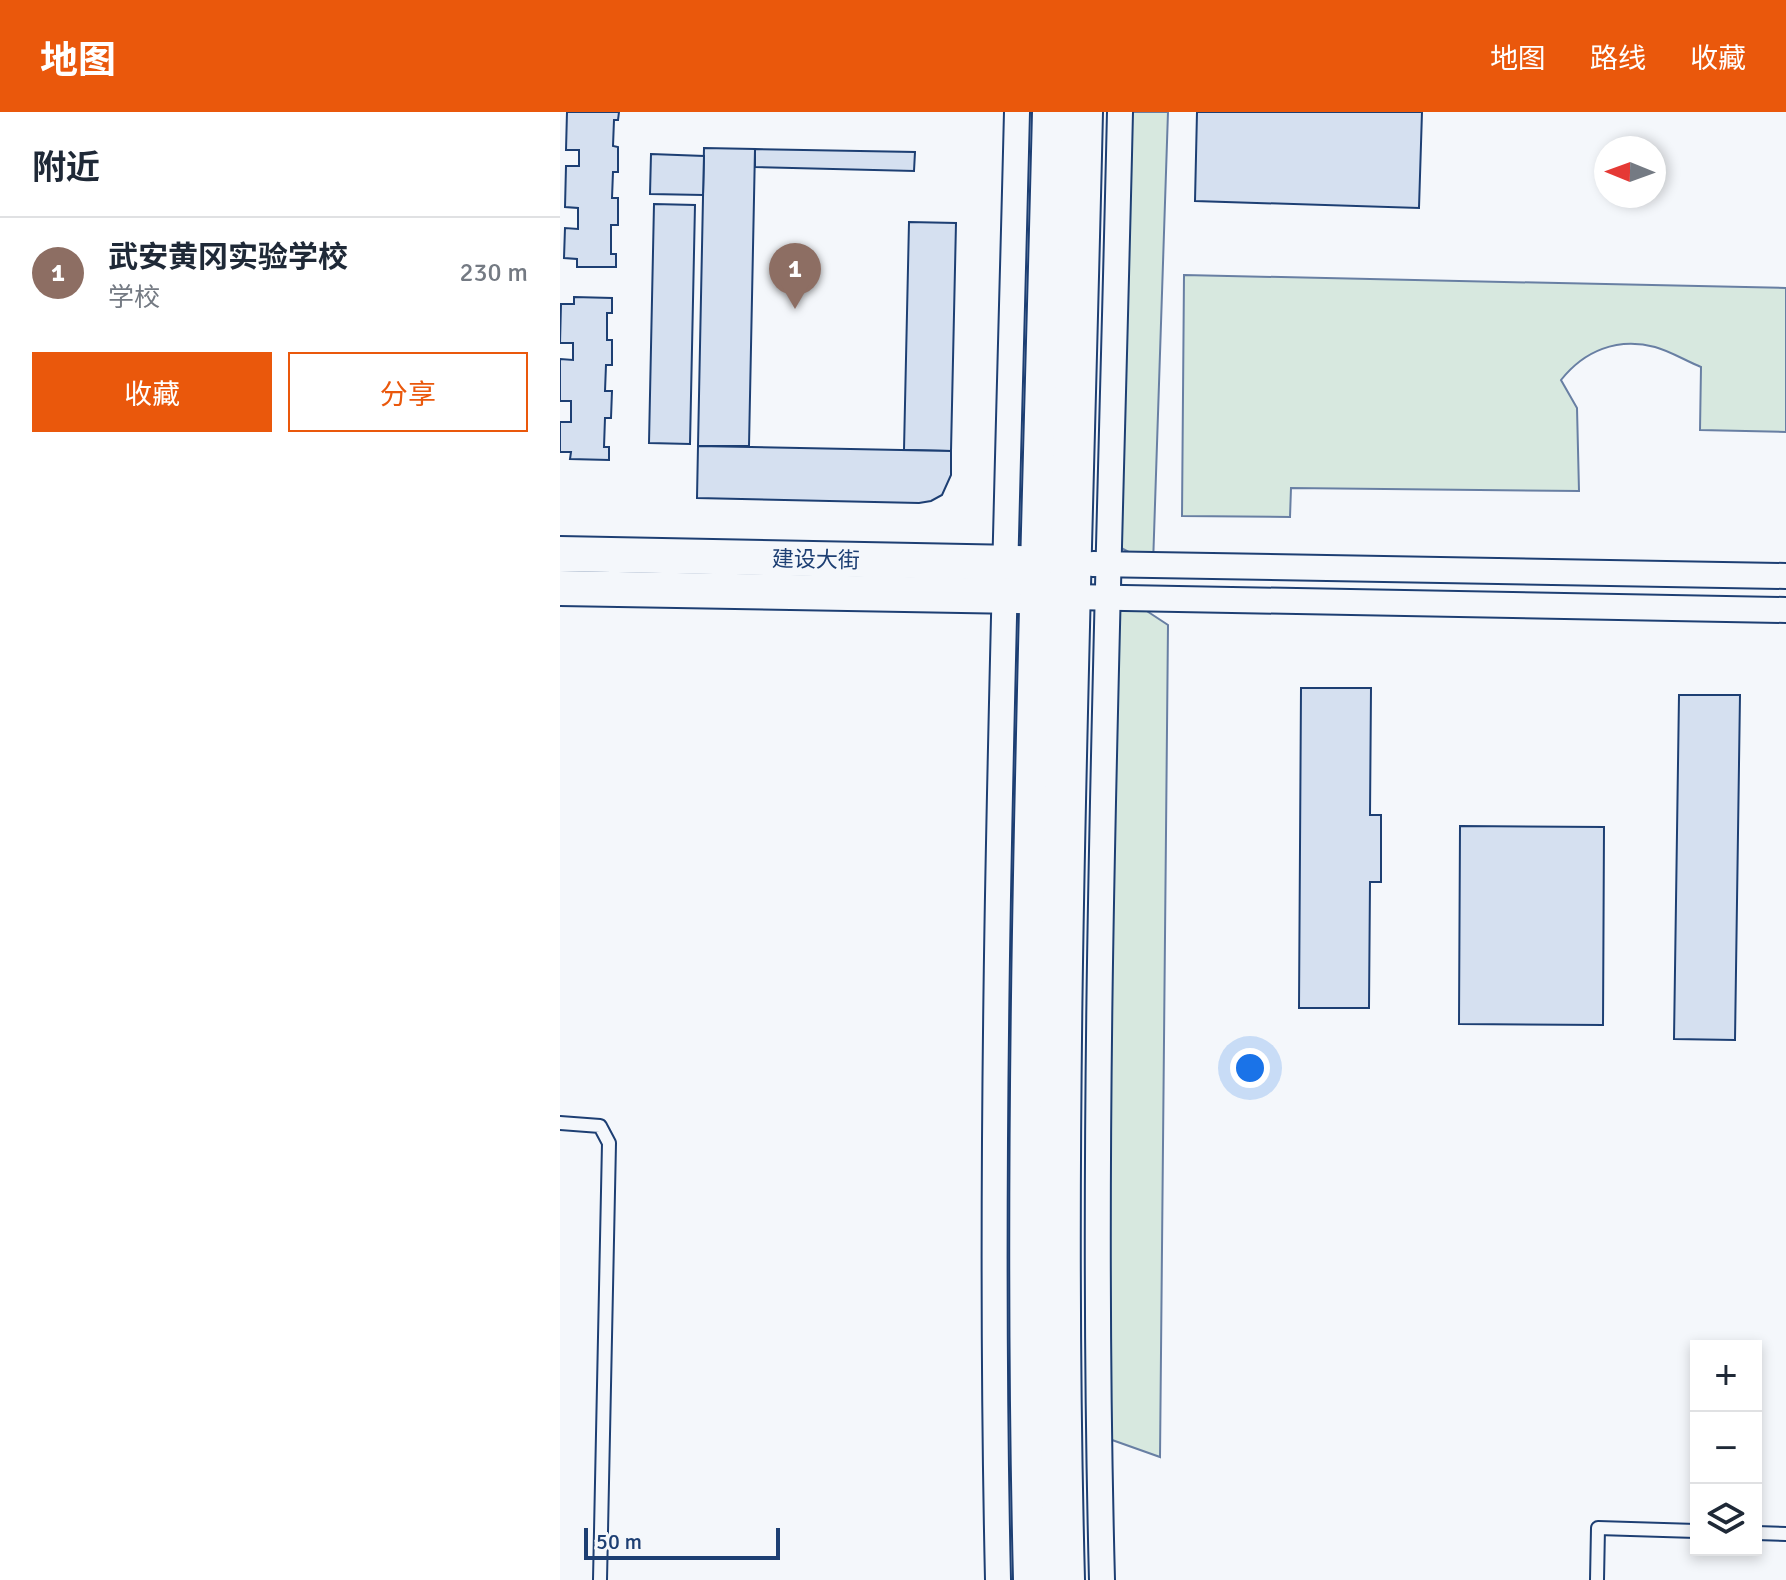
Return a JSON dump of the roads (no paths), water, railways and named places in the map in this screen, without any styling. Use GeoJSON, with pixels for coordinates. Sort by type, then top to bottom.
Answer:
{"type":"FeatureCollection","features":[{"type":"Feature","properties":{"kind":"highway"},"geometry":{"type":"LineString","coordinates":[[1053,112],[1062,984],[1059,1299],[1064,1580]]}},
{"type":"Feature","properties":{"kind":"highway"},"geometry":{"type":"LineString","coordinates":[[1034,1580],[1029,1347],[1032,984],[1082,112]]}},
{"type":"Feature","properties":{"kind":"main road","name":"建设大街"},"geometry":{"type":"LineString","coordinates":[[560,554],[1057,580]]}},
{"type":"Feature","properties":{"kind":"main road","name":"建设大街"},"geometry":{"type":"LineString","coordinates":[[560,588],[1057,580]]}},
{"type":"Feature","properties":{"kind":"street"},"geometry":{"type":"LineString","coordinates":[[1017,112],[1057,580],[1099,1000],[1097,1378],[1102,1580]]}},
{"type":"Feature","properties":{"kind":"street"},"geometry":{"type":"LineString","coordinates":[[998,1580],[994,1379],[996,983],[1057,580],[1120,112]]}},
{"type":"Feature","properties":{"kind":"street"},"geometry":{"type":"LineString","coordinates":[[1057,580],[1786,576]]}},
{"type":"Feature","properties":{"kind":"street"},"geometry":{"type":"LineString","coordinates":[[1057,580],[1786,610]]}},
{"type":"Feature","properties":{"kind":"lane"},"geometry":{"type":"LineString","coordinates":[[560,1123],[600,1126],[609,1143],[600,1580]]}},
{"type":"Feature","properties":{"kind":"lane"},"geometry":{"type":"LineString","coordinates":[[1597,1580],[1598,1528],[1690,1531]]}},
{"type":"Feature","properties":{"kind":"lane"},"geometry":{"type":"LineString","coordinates":[[1762,1533],[1786,1534]]}},
{"type":"Feature","properties":{"kind":"place","name":"武安黄冈实验学校"},"geometry":{"type":"Point","coordinates":[795,309]}}]}
